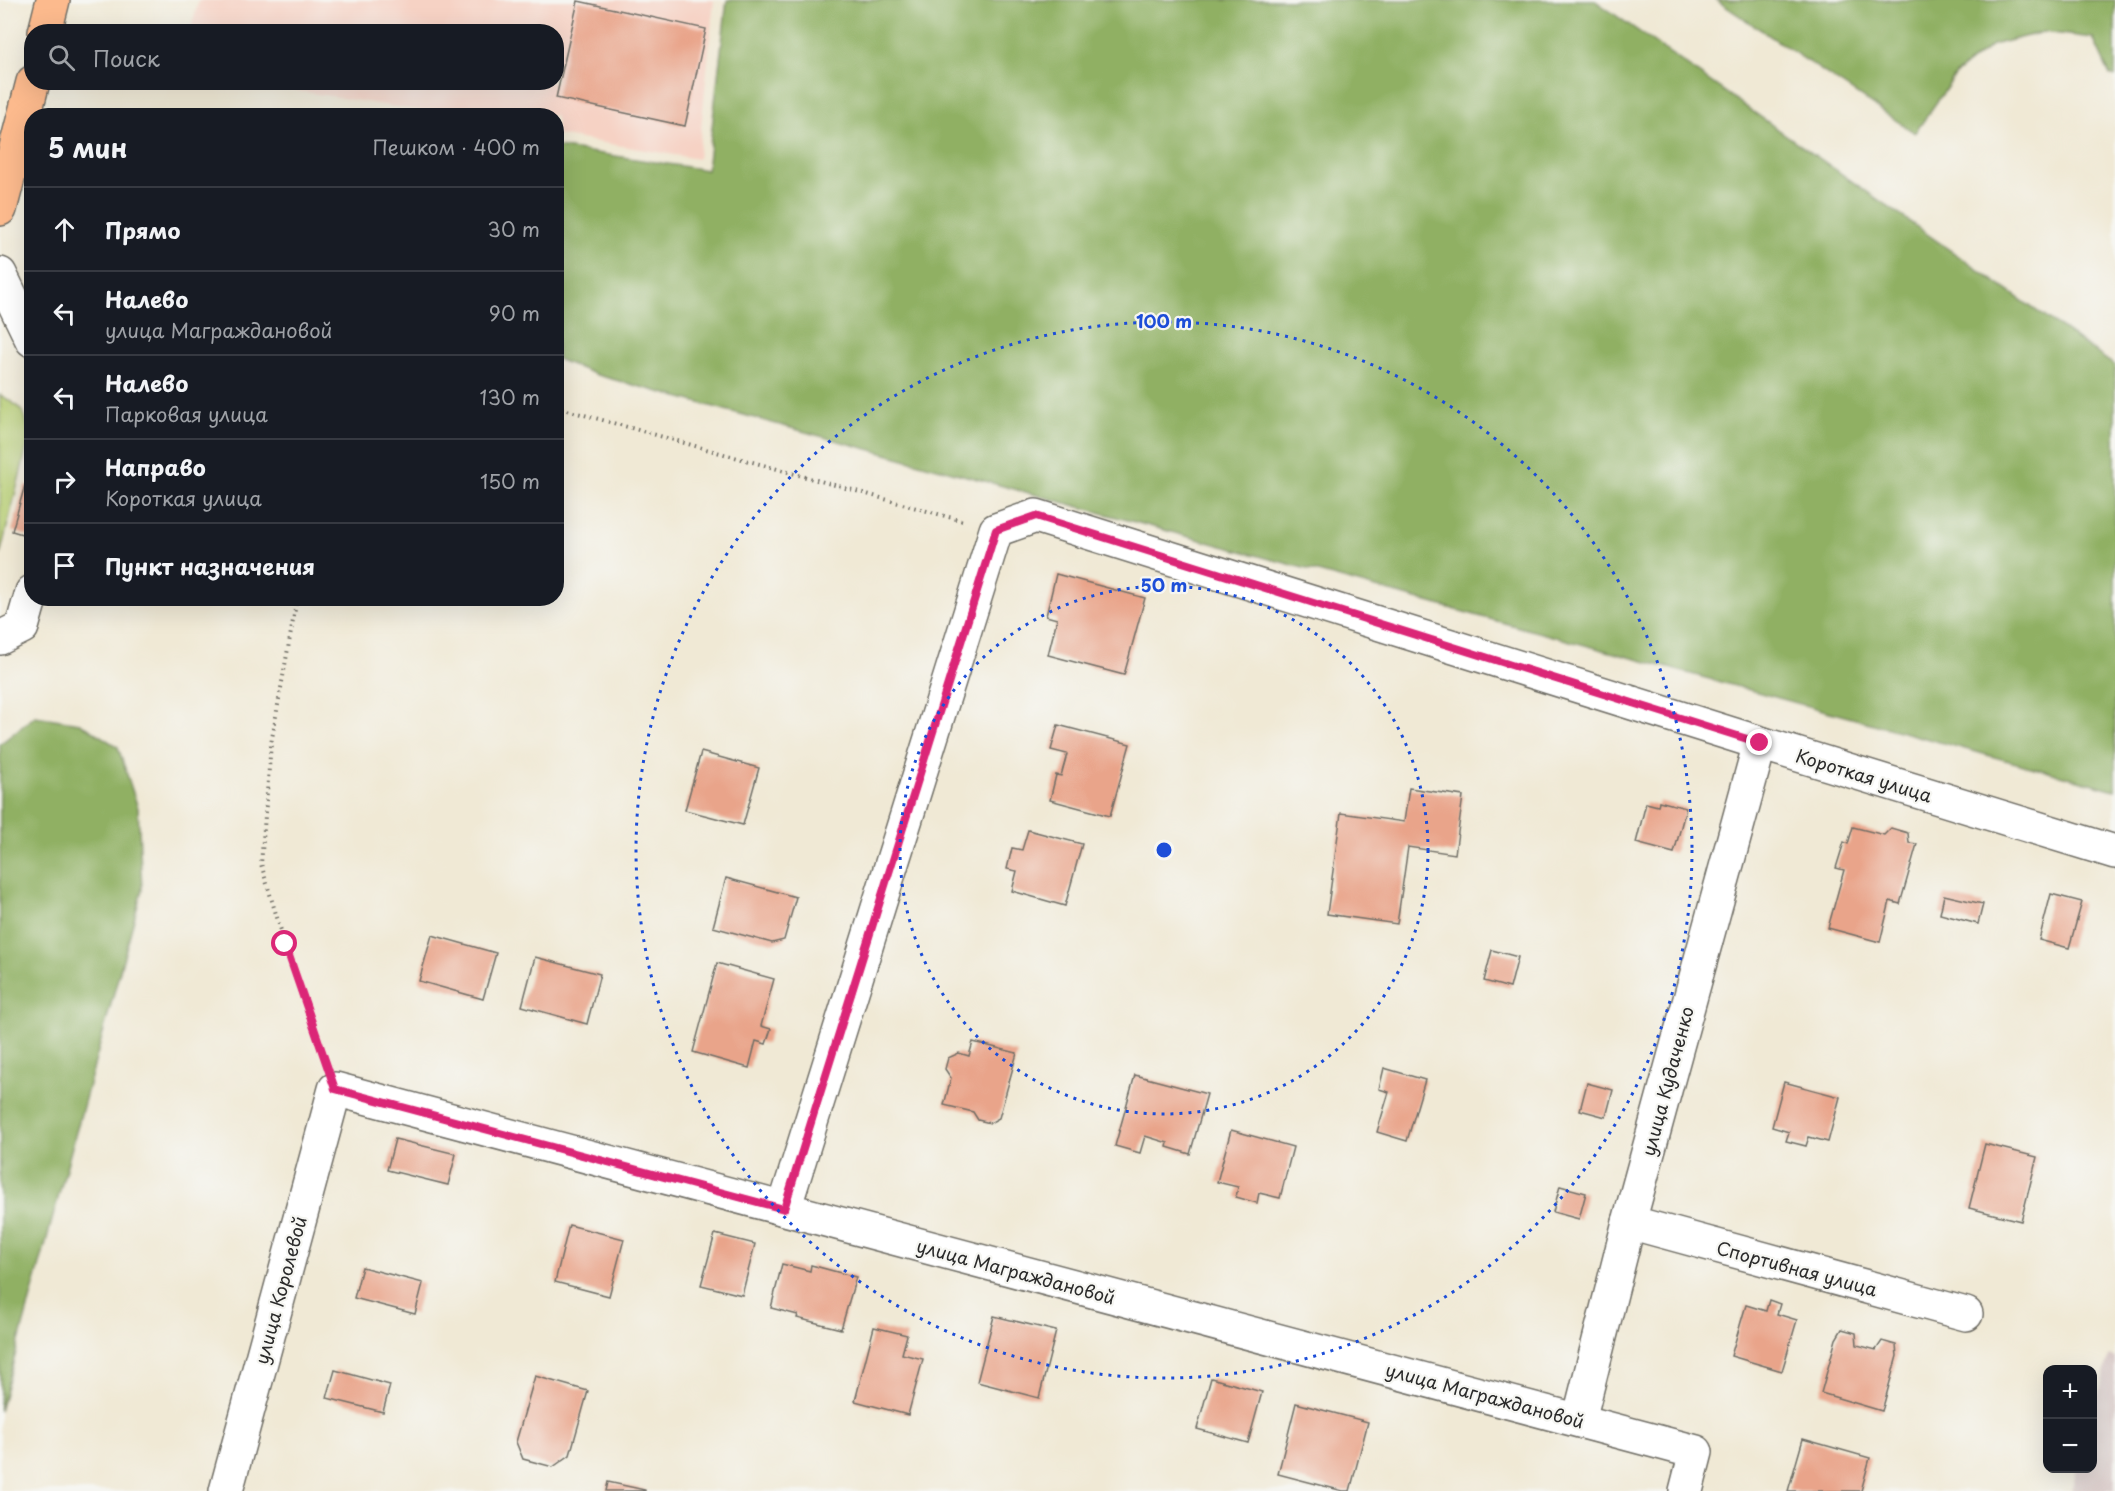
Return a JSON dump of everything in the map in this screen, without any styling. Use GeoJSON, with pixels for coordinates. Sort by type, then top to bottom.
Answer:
{"type":"FeatureCollection","features":[{"type":"Feature","properties":{"kind":"main road"},"geometry":{"type":"LineString","coordinates":[[47,24],[53,0]]}},
{"type":"Feature","properties":{"kind":"main road"},"geometry":{"type":"LineString","coordinates":[[26,108],[31,90]]}},
{"type":"Feature","properties":{"kind":"main road"},"geometry":{"type":"LineString","coordinates":[[0,209],[24,117]]}},
{"type":"Feature","properties":{"kind":"street"},"geometry":{"type":"LineString","coordinates":[[0,274],[24,324]]}},
{"type":"Feature","properties":{"kind":"street","name":"Короткая улица"},"geometry":{"type":"LineString","coordinates":[[996,530],[1036,516],[2115,852]]}},
{"type":"Feature","properties":{"kind":"street"},"geometry":{"type":"LineString","coordinates":[[784,1209],[996,530]]}},
{"type":"Feature","properties":{"kind":"street"},"geometry":{"type":"LineString","coordinates":[[0,638],[22,627],[28,606]]}},
{"type":"Feature","properties":{"kind":"street","name":"улица Кудаченко"},"geometry":{"type":"LineString","coordinates":[[1579,1420],[1629,1222],[1760,743]]}},
{"type":"Feature","properties":{"kind":"street","name":"улица Маграждановой"},"geometry":{"type":"LineString","coordinates":[[335,1089],[1696,1452],[1686,1491]]}},
{"type":"Feature","properties":{"kind":"street","name":"улица Королевой"},"geometry":{"type":"LineString","coordinates":[[226,1491],[335,1089]]}},
{"type":"Feature","properties":{"kind":"street","name":"Спортивная улица"},"geometry":{"type":"LineString","coordinates":[[1629,1222],[1966,1314]]}},
{"type":"Feature","properties":{"kind":"path"},"geometry":{"type":"LineString","coordinates":[[564,409],[996,530]]}},
{"type":"Feature","properties":{"kind":"path"},"geometry":{"type":"LineString","coordinates":[[296,606],[271,744],[261,864],[285,944],[335,1089]]}},
{"type":"Feature","properties":{"kind":"shaded area"},"geometry":{"type":"Polygon","coordinates":[[[199,0],[714,0],[698,159],[564,136],[564,108],[402,108],[294,90],[564,90],[564,24],[192,24],[199,0]]]}},
{"type":"Feature","properties":{"kind":"shaded area"},"geometry":{"type":"Polygon","coordinates":[[[2109,1356],[2115,1358],[2115,1491],[2071,1491],[2076,1473],[2097,1473],[2097,1400],[2109,1356]]]}},
{"type":"Feature","properties":{"kind":"green space"},"geometry":{"type":"Polygon","coordinates":[[[727,0],[1594,0],[2115,366],[2115,790],[597,375],[564,362],[564,148],[707,170],[727,0]]]}},
{"type":"Feature","properties":{"kind":"green space"},"geometry":{"type":"Polygon","coordinates":[[[1716,0],[2115,0],[2115,77],[2110,75],[2093,38],[2043,32],[1992,45],[1957,73],[1915,133],[1716,0]]]}},
{"type":"Feature","properties":{"kind":"green space"},"geometry":{"type":"Polygon","coordinates":[[[0,395],[15,404],[24,415],[24,459],[0,555],[0,395]]]}},
{"type":"Feature","properties":{"kind":"green space"},"geometry":{"type":"Polygon","coordinates":[[[35,716],[80,723],[118,747],[138,808],[142,890],[0,1411],[0,744],[35,716]]]}},
{"type":"Feature","properties":{"kind":"building"},"geometry":{"type":"Polygon","coordinates":[[[578,1],[706,29],[685,126],[556,98],[558,90],[564,90],[564,63],[578,1]]]}},
{"type":"Feature","properties":{"kind":"building"},"geometry":{"type":"Polygon","coordinates":[[[24,489],[24,535],[12,531],[24,489]]]}},
{"type":"Feature","properties":{"kind":"building"},"geometry":{"type":"Polygon","coordinates":[[[1056,574],[1145,598],[1124,675],[1048,655],[1057,619],[1046,616],[1056,574]]]}},
{"type":"Feature","properties":{"kind":"building"},"geometry":{"type":"Polygon","coordinates":[[[1058,725],[1130,744],[1110,816],[1050,800],[1056,775],[1061,776],[1067,754],[1051,750],[1058,725]]]}},
{"type":"Feature","properties":{"kind":"building"},"geometry":{"type":"Polygon","coordinates":[[[701,752],[759,768],[743,825],[685,810],[701,752]]]}},
{"type":"Feature","properties":{"kind":"building"},"geometry":{"type":"Polygon","coordinates":[[[1409,788],[1463,796],[1455,854],[1408,847],[1397,924],[1327,914],[1341,813],[1404,822],[1409,788]]]}},
{"type":"Feature","properties":{"kind":"building"},"geometry":{"type":"Polygon","coordinates":[[[1659,801],[1686,808],[1674,853],[1636,843],[1646,803],[1658,806],[1659,801]]]}},
{"type":"Feature","properties":{"kind":"building"},"geometry":{"type":"Polygon","coordinates":[[[1853,827],[1884,835],[1891,828],[1908,833],[1909,843],[1917,844],[1900,904],[1890,901],[1880,942],[1828,928],[1844,870],[1836,868],[1844,842],[1848,844],[1853,827]]]}},
{"type":"Feature","properties":{"kind":"building"},"geometry":{"type":"Polygon","coordinates":[[[1028,830],[1082,844],[1065,906],[1012,891],[1017,871],[1007,869],[1012,848],[1022,850],[1028,830]]]}},
{"type":"Feature","properties":{"kind":"building"},"geometry":{"type":"Polygon","coordinates":[[[726,878],[796,897],[784,940],[772,943],[713,927],[726,878]]]}},
{"type":"Feature","properties":{"kind":"building"},"geometry":{"type":"Polygon","coordinates":[[[2051,894],[2082,902],[2069,948],[2039,940],[2051,894]]]}},
{"type":"Feature","properties":{"kind":"building"},"geometry":{"type":"Polygon","coordinates":[[[1944,895],[1983,904],[1978,924],[1940,914],[1944,895]]]}},
{"type":"Feature","properties":{"kind":"building"},"geometry":{"type":"Polygon","coordinates":[[[432,935],[496,953],[483,999],[419,981],[432,935]]]}},
{"type":"Feature","properties":{"kind":"building"},"geometry":{"type":"Polygon","coordinates":[[[1492,950],[1518,957],[1510,988],[1484,981],[1492,950]]]}},
{"type":"Feature","properties":{"kind":"building"},"geometry":{"type":"Polygon","coordinates":[[[535,957],[600,974],[587,1024],[522,1006],[535,957]]]}},
{"type":"Feature","properties":{"kind":"building"},"geometry":{"type":"Polygon","coordinates":[[[717,963],[774,979],[761,1026],[771,1029],[766,1044],[756,1041],[749,1068],[693,1052],[717,963]]]}},
{"type":"Feature","properties":{"kind":"building"},"geometry":{"type":"Polygon","coordinates":[[[973,1042],[1017,1053],[999,1118],[990,1123],[978,1120],[973,1112],[944,1105],[951,1078],[945,1069],[948,1058],[959,1053],[969,1056],[973,1042]]]}},
{"type":"Feature","properties":{"kind":"building"},"geometry":{"type":"Polygon","coordinates":[[[1384,1068],[1425,1080],[1407,1141],[1377,1132],[1389,1092],[1379,1089],[1384,1068]]]}},
{"type":"Feature","properties":{"kind":"building"},"geometry":{"type":"Polygon","coordinates":[[[1135,1075],[1207,1094],[1190,1154],[1167,1147],[1168,1143],[1145,1136],[1140,1153],[1115,1146],[1135,1075]]]}},
{"type":"Feature","properties":{"kind":"building"},"geometry":{"type":"Polygon","coordinates":[[[1784,1082],[1840,1097],[1828,1142],[1809,1137],[1806,1146],[1786,1141],[1789,1132],[1772,1127],[1784,1082]]]}},
{"type":"Feature","properties":{"kind":"building"},"geometry":{"type":"Polygon","coordinates":[[[1587,1083],[1613,1090],[1606,1117],[1580,1110],[1587,1083]]]}},
{"type":"Feature","properties":{"kind":"building"},"geometry":{"type":"Polygon","coordinates":[[[1231,1130],[1293,1147],[1280,1198],[1259,1193],[1257,1203],[1236,1197],[1238,1187],[1217,1182],[1231,1130]]]}},
{"type":"Feature","properties":{"kind":"building"},"geometry":{"type":"Polygon","coordinates":[[[395,1139],[456,1154],[448,1185],[387,1170],[395,1139]]]}},
{"type":"Feature","properties":{"kind":"building"},"geometry":{"type":"Polygon","coordinates":[[[1985,1144],[2037,1157],[2021,1221],[1969,1208],[1985,1144]]]}},
{"type":"Feature","properties":{"kind":"building"},"geometry":{"type":"Polygon","coordinates":[[[1560,1186],[1586,1193],[1579,1219],[1553,1212],[1560,1186]]]}},
{"type":"Feature","properties":{"kind":"building"},"geometry":{"type":"Polygon","coordinates":[[[569,1225],[624,1239],[609,1296],[555,1282],[569,1225]]]}},
{"type":"Feature","properties":{"kind":"building"},"geometry":{"type":"Polygon","coordinates":[[[715,1234],[755,1244],[742,1295],[701,1285],[715,1234]]]}},
{"type":"Feature","properties":{"kind":"building"},"geometry":{"type":"Polygon","coordinates":[[[782,1264],[810,1271],[811,1265],[856,1277],[841,1329],[797,1318],[798,1315],[771,1308],[782,1264]]]}},
{"type":"Feature","properties":{"kind":"building"},"geometry":{"type":"Polygon","coordinates":[[[362,1267],[423,1283],[415,1314],[354,1298],[362,1267]]]}},
{"type":"Feature","properties":{"kind":"building"},"geometry":{"type":"Polygon","coordinates":[[[1769,1300],[1780,1304],[1777,1314],[1797,1320],[1782,1371],[1731,1356],[1746,1305],[1766,1311],[1769,1300]]]}},
{"type":"Feature","properties":{"kind":"building"},"geometry":{"type":"Polygon","coordinates":[[[994,1316],[1056,1331],[1039,1398],[977,1382],[994,1316]]]}},
{"type":"Feature","properties":{"kind":"building"},"geometry":{"type":"Polygon","coordinates":[[[874,1327],[907,1335],[902,1354],[923,1359],[908,1415],[855,1401],[874,1327]]]}},
{"type":"Feature","properties":{"kind":"building"},"geometry":{"type":"Polygon","coordinates":[[[1842,1329],[1856,1333],[1857,1345],[1876,1350],[1882,1341],[1896,1345],[1897,1356],[1882,1411],[1821,1393],[1836,1339],[1842,1329]]]}},
{"type":"Feature","properties":{"kind":"building"},"geometry":{"type":"Polygon","coordinates":[[[335,1370],[390,1385],[383,1412],[327,1398],[335,1370]]]}},
{"type":"Feature","properties":{"kind":"building"},"geometry":{"type":"Polygon","coordinates":[[[535,1376],[588,1391],[570,1455],[553,1467],[523,1459],[516,1442],[535,1376]]]}},
{"type":"Feature","properties":{"kind":"building"},"geometry":{"type":"Polygon","coordinates":[[[1211,1378],[1262,1392],[1248,1443],[1197,1429],[1211,1378]]]}},
{"type":"Feature","properties":{"kind":"building"},"geometry":{"type":"Polygon","coordinates":[[[1296,1403],[1368,1422],[1350,1491],[1278,1474],[1296,1403]]]}},
{"type":"Feature","properties":{"kind":"building"},"geometry":{"type":"Polygon","coordinates":[[[1803,1439],[1870,1458],[1861,1491],[1788,1491],[1803,1439]]]}},
{"type":"Feature","properties":{"kind":"building"},"geometry":{"type":"Polygon","coordinates":[[[608,1482],[645,1490],[645,1491],[606,1491],[608,1482]]]}},
{"type":"Feature","properties":{"kind":"route"},"geometry":{"type":"LineString","coordinates":[[285,944],[335,1089],[784,1209],[996,530],[1036,516],[1760,743]]}}]}
